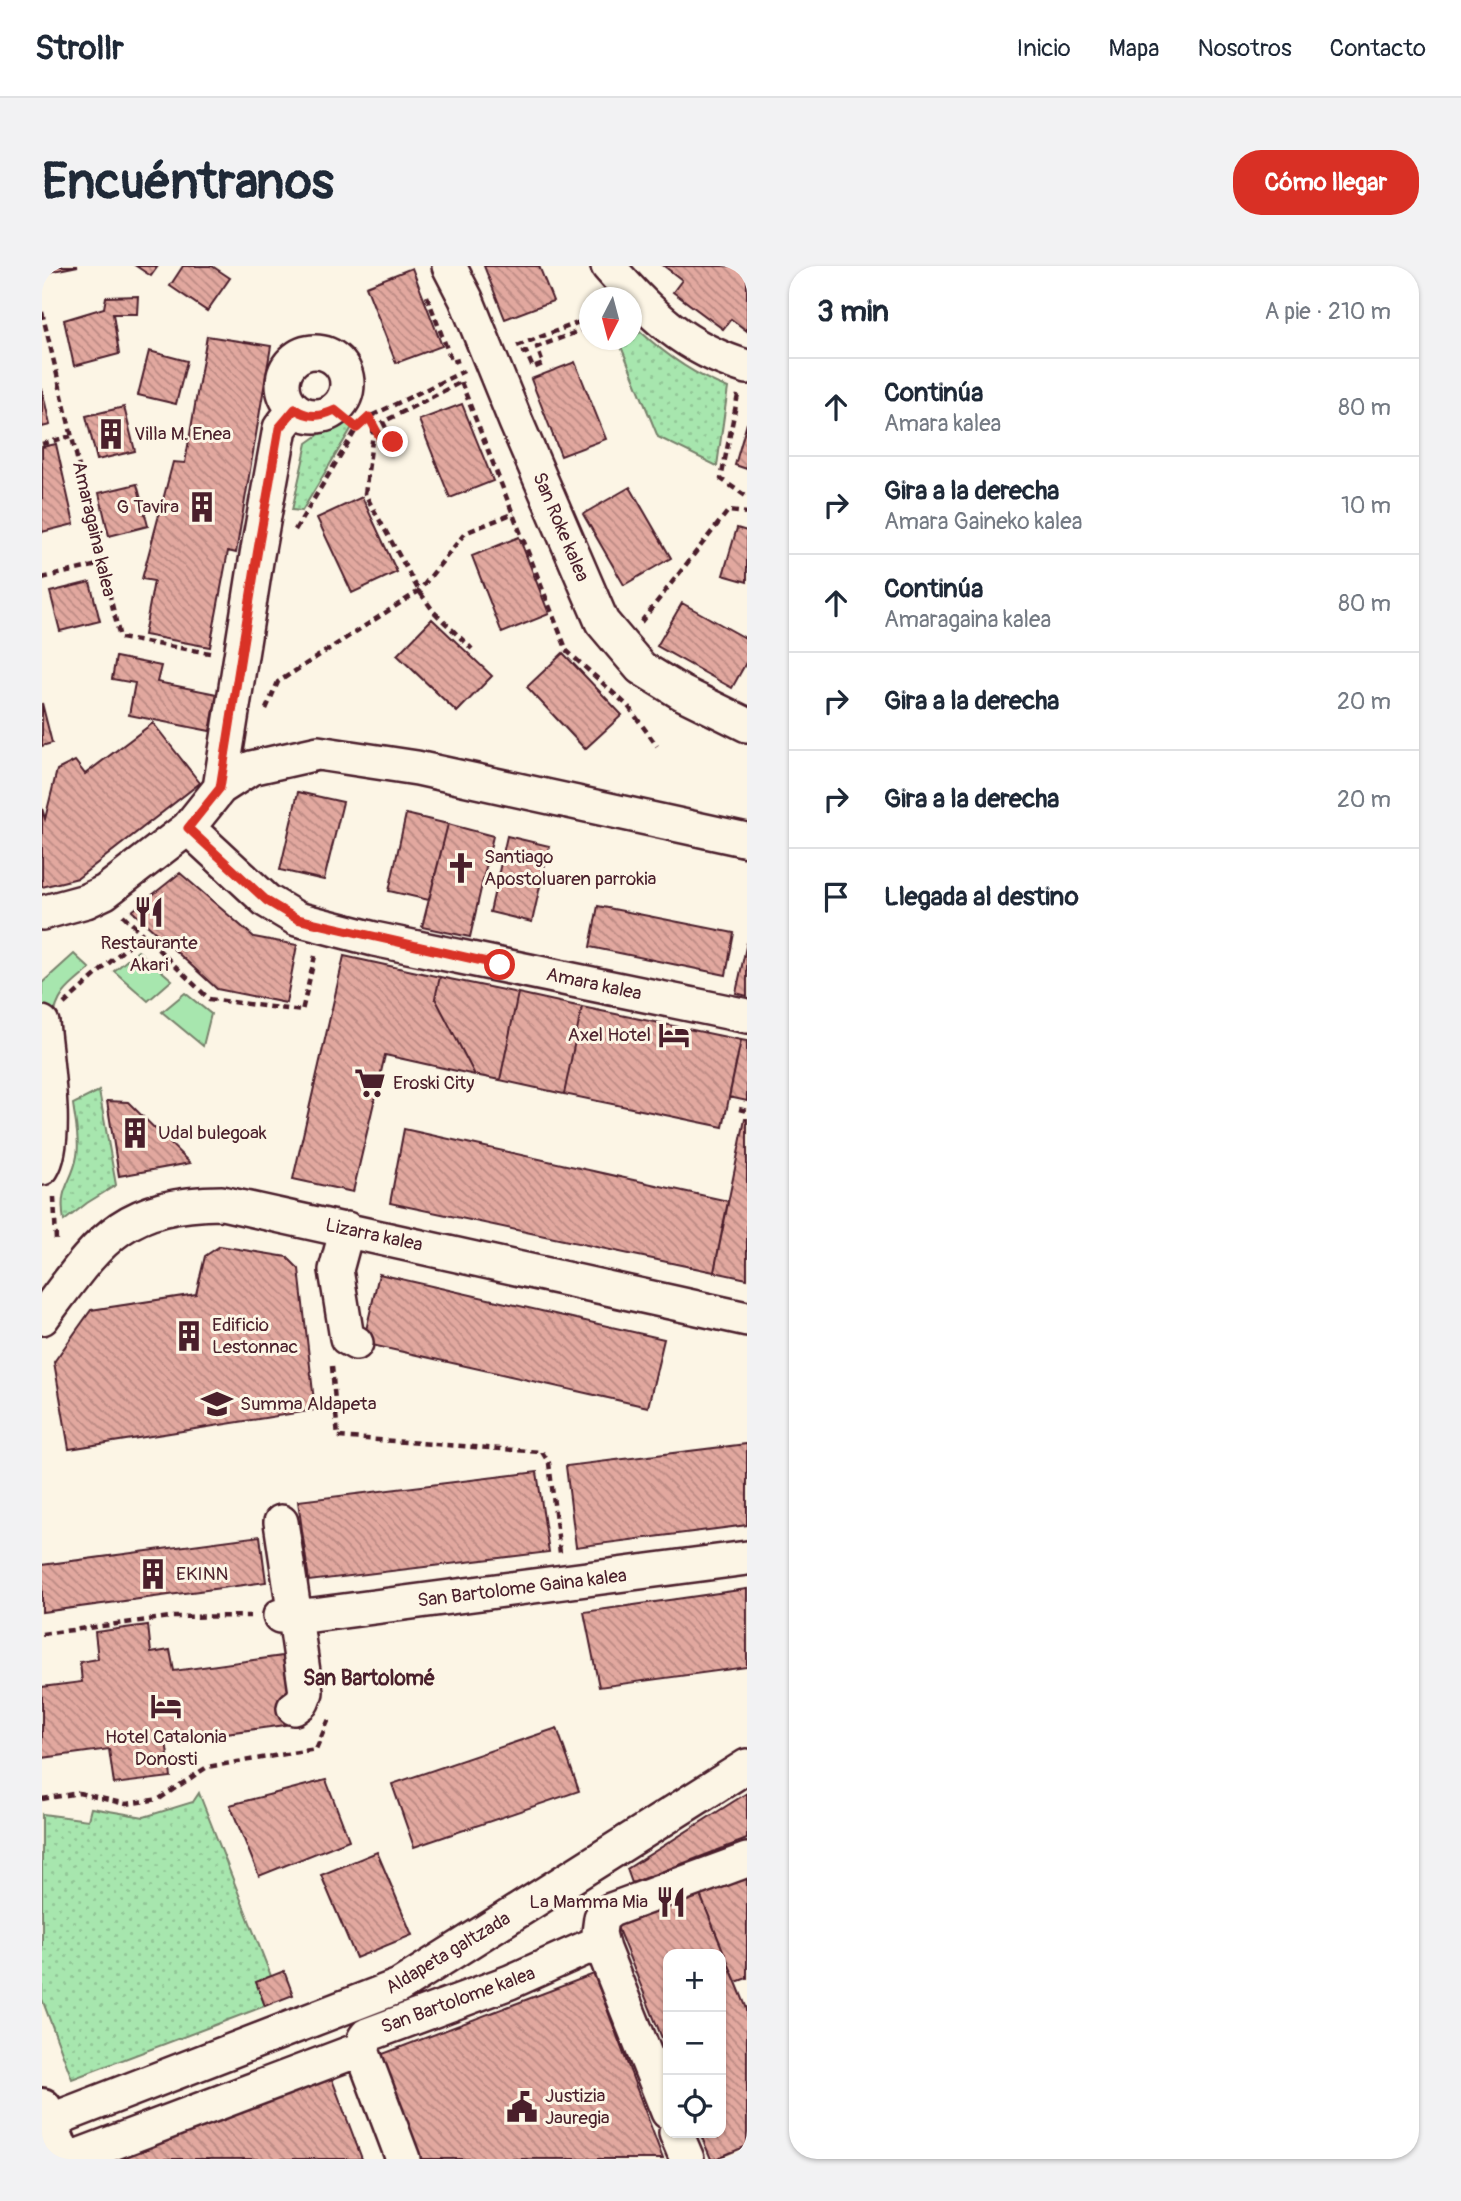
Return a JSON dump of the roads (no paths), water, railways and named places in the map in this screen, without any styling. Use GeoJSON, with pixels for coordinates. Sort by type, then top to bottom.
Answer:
{"type":"FeatureCollection","features":[{"type":"Feature","properties":{"kind":"main road"},"geometry":{"type":"LineString","coordinates":[[44,2118],[62,2159]]}},
{"type":"Feature","properties":{"kind":"street","name":"San Roke kalea"},"geometry":{"type":"LineString","coordinates":[[450,266],[602,622],[641,668],[681,694],[747,725]]}},
{"type":"Feature","properties":{"kind":"street"},"geometry":{"type":"LineString","coordinates":[[608,266],[676,334],[728,362],[743,377]]}},
{"type":"Feature","properties":{"kind":"street"},"geometry":{"type":"LineString","coordinates":[[320,352],[338,362],[347,381],[346,419],[304,415],[295,409],[284,392],[285,371],[299,356],[320,352]]}},
{"type":"Feature","properties":{"kind":"street"},"geometry":{"type":"LineString","coordinates":[[220,788],[279,428],[295,409]]}},
{"type":"Feature","properties":{"kind":"street"},"geometry":{"type":"LineString","coordinates":[[42,914],[86,901],[105,892],[188,828],[220,788],[251,768],[318,753],[417,768],[747,840]]}},
{"type":"Feature","properties":{"kind":"street","name":"Amara kalea"},"geometry":{"type":"LineString","coordinates":[[188,828],[267,901],[297,919],[566,990],[747,1016]]}},
{"type":"Feature","properties":{"kind":"street"},"geometry":{"type":"LineString","coordinates":[[42,1023],[50,1132],[49,1153],[42,1168]]}},
{"type":"Feature","properties":{"kind":"street","name":"Lizarra kalea"},"geometry":{"type":"LineString","coordinates":[[42,1318],[84,1262],[108,1237],[137,1217],[193,1203],[222,1203],[747,1319]]}},
{"type":"Feature","properties":{"kind":"street"},"geometry":{"type":"LineString","coordinates":[[347,1229],[336,1270],[347,1338],[356,1343]]}},
{"type":"Feature","properties":{"kind":"street"},"geometry":{"type":"LineString","coordinates":[[42,1276],[42,1301]]}},
{"type":"Feature","properties":{"kind":"street"},"geometry":{"type":"LineString","coordinates":[[281,1521],[288,1616],[306,1692],[302,1702],[294,1709]]}},
{"type":"Feature","properties":{"kind":"street","name":"San Bartolome Gaina kalea"},"geometry":{"type":"LineString","coordinates":[[288,1616],[564,1584],[747,1558]]}},
{"type":"Feature","properties":{"kind":"street","name":"Aldapeta galtzada"},"geometry":{"type":"LineString","coordinates":[[44,2118],[399,1986],[747,1766]]}},
{"type":"Feature","properties":{"kind":"street"},"geometry":{"type":"LineString","coordinates":[[663,2099],[603,1949],[598,1933],[603,1914],[747,1860]]}},
{"type":"Feature","properties":{"kind":"street","name":"San Bartolome kalea"},"geometry":{"type":"LineString","coordinates":[[70,2159],[353,2052],[363,2053],[364,2039],[372,2032],[510,1982],[586,1948],[603,1949]]}},
{"type":"Feature","properties":{"kind":"street"},"geometry":{"type":"LineString","coordinates":[[363,2053],[403,2159]]}},
{"type":"Feature","properties":{"kind":"street"},"geometry":{"type":"LineString","coordinates":[[678,2138],[687,2159]]}},
{"type":"Feature","properties":{"kind":"place","name":"Villa M. Enea"},"geometry":{"type":"Point","coordinates":[111,434]}},
{"type":"Feature","properties":{"kind":"place","name":"G Tavira"},"geometry":{"type":"Point","coordinates":[202,507]}},
{"type":"Feature","properties":{"kind":"place","name":"Santiago Apostoluaren parrokia"},"geometry":{"type":"Point","coordinates":[461,868]}},
{"type":"Feature","properties":{"kind":"place","name":"Restaurante Akari"},"geometry":{"type":"Point","coordinates":[149,912]}},
{"type":"Feature","properties":{"kind":"place","name":"Axel Hotel"},"geometry":{"type":"Point","coordinates":[674,1035]}},
{"type":"Feature","properties":{"kind":"place","name":"Eroski City"},"geometry":{"type":"Point","coordinates":[370,1083]}},
{"type":"Feature","properties":{"kind":"place","name":"Udal bulegoak"},"geometry":{"type":"Point","coordinates":[135,1133]}},
{"type":"Feature","properties":{"kind":"place","name":"Edificio Lestonnac"},"geometry":{"type":"Point","coordinates":[189,1336]}},
{"type":"Feature","properties":{"kind":"place","name":"Summa Aldapeta"},"geometry":{"type":"Point","coordinates":[217,1404]}},
{"type":"Feature","properties":{"kind":"place","name":"EKINN"},"geometry":{"type":"Point","coordinates":[153,1574]}},
{"type":"Feature","properties":{"kind":"place","name":"Hotel Catalonia Donosti"},"geometry":{"type":"Point","coordinates":[166,1706]}},
{"type":"Feature","properties":{"kind":"place","name":"La Mamma Mia"},"geometry":{"type":"Point","coordinates":[671,1902]}},
{"type":"Feature","properties":{"kind":"place","name":"Justizia Jauregia"},"geometry":{"type":"Point","coordinates":[522,2107]}},
{"type":"Feature","properties":{"kind":"district","name":"San Bartolomé"},"geometry":{"type":"Point","coordinates":[369,1678]}}]}
